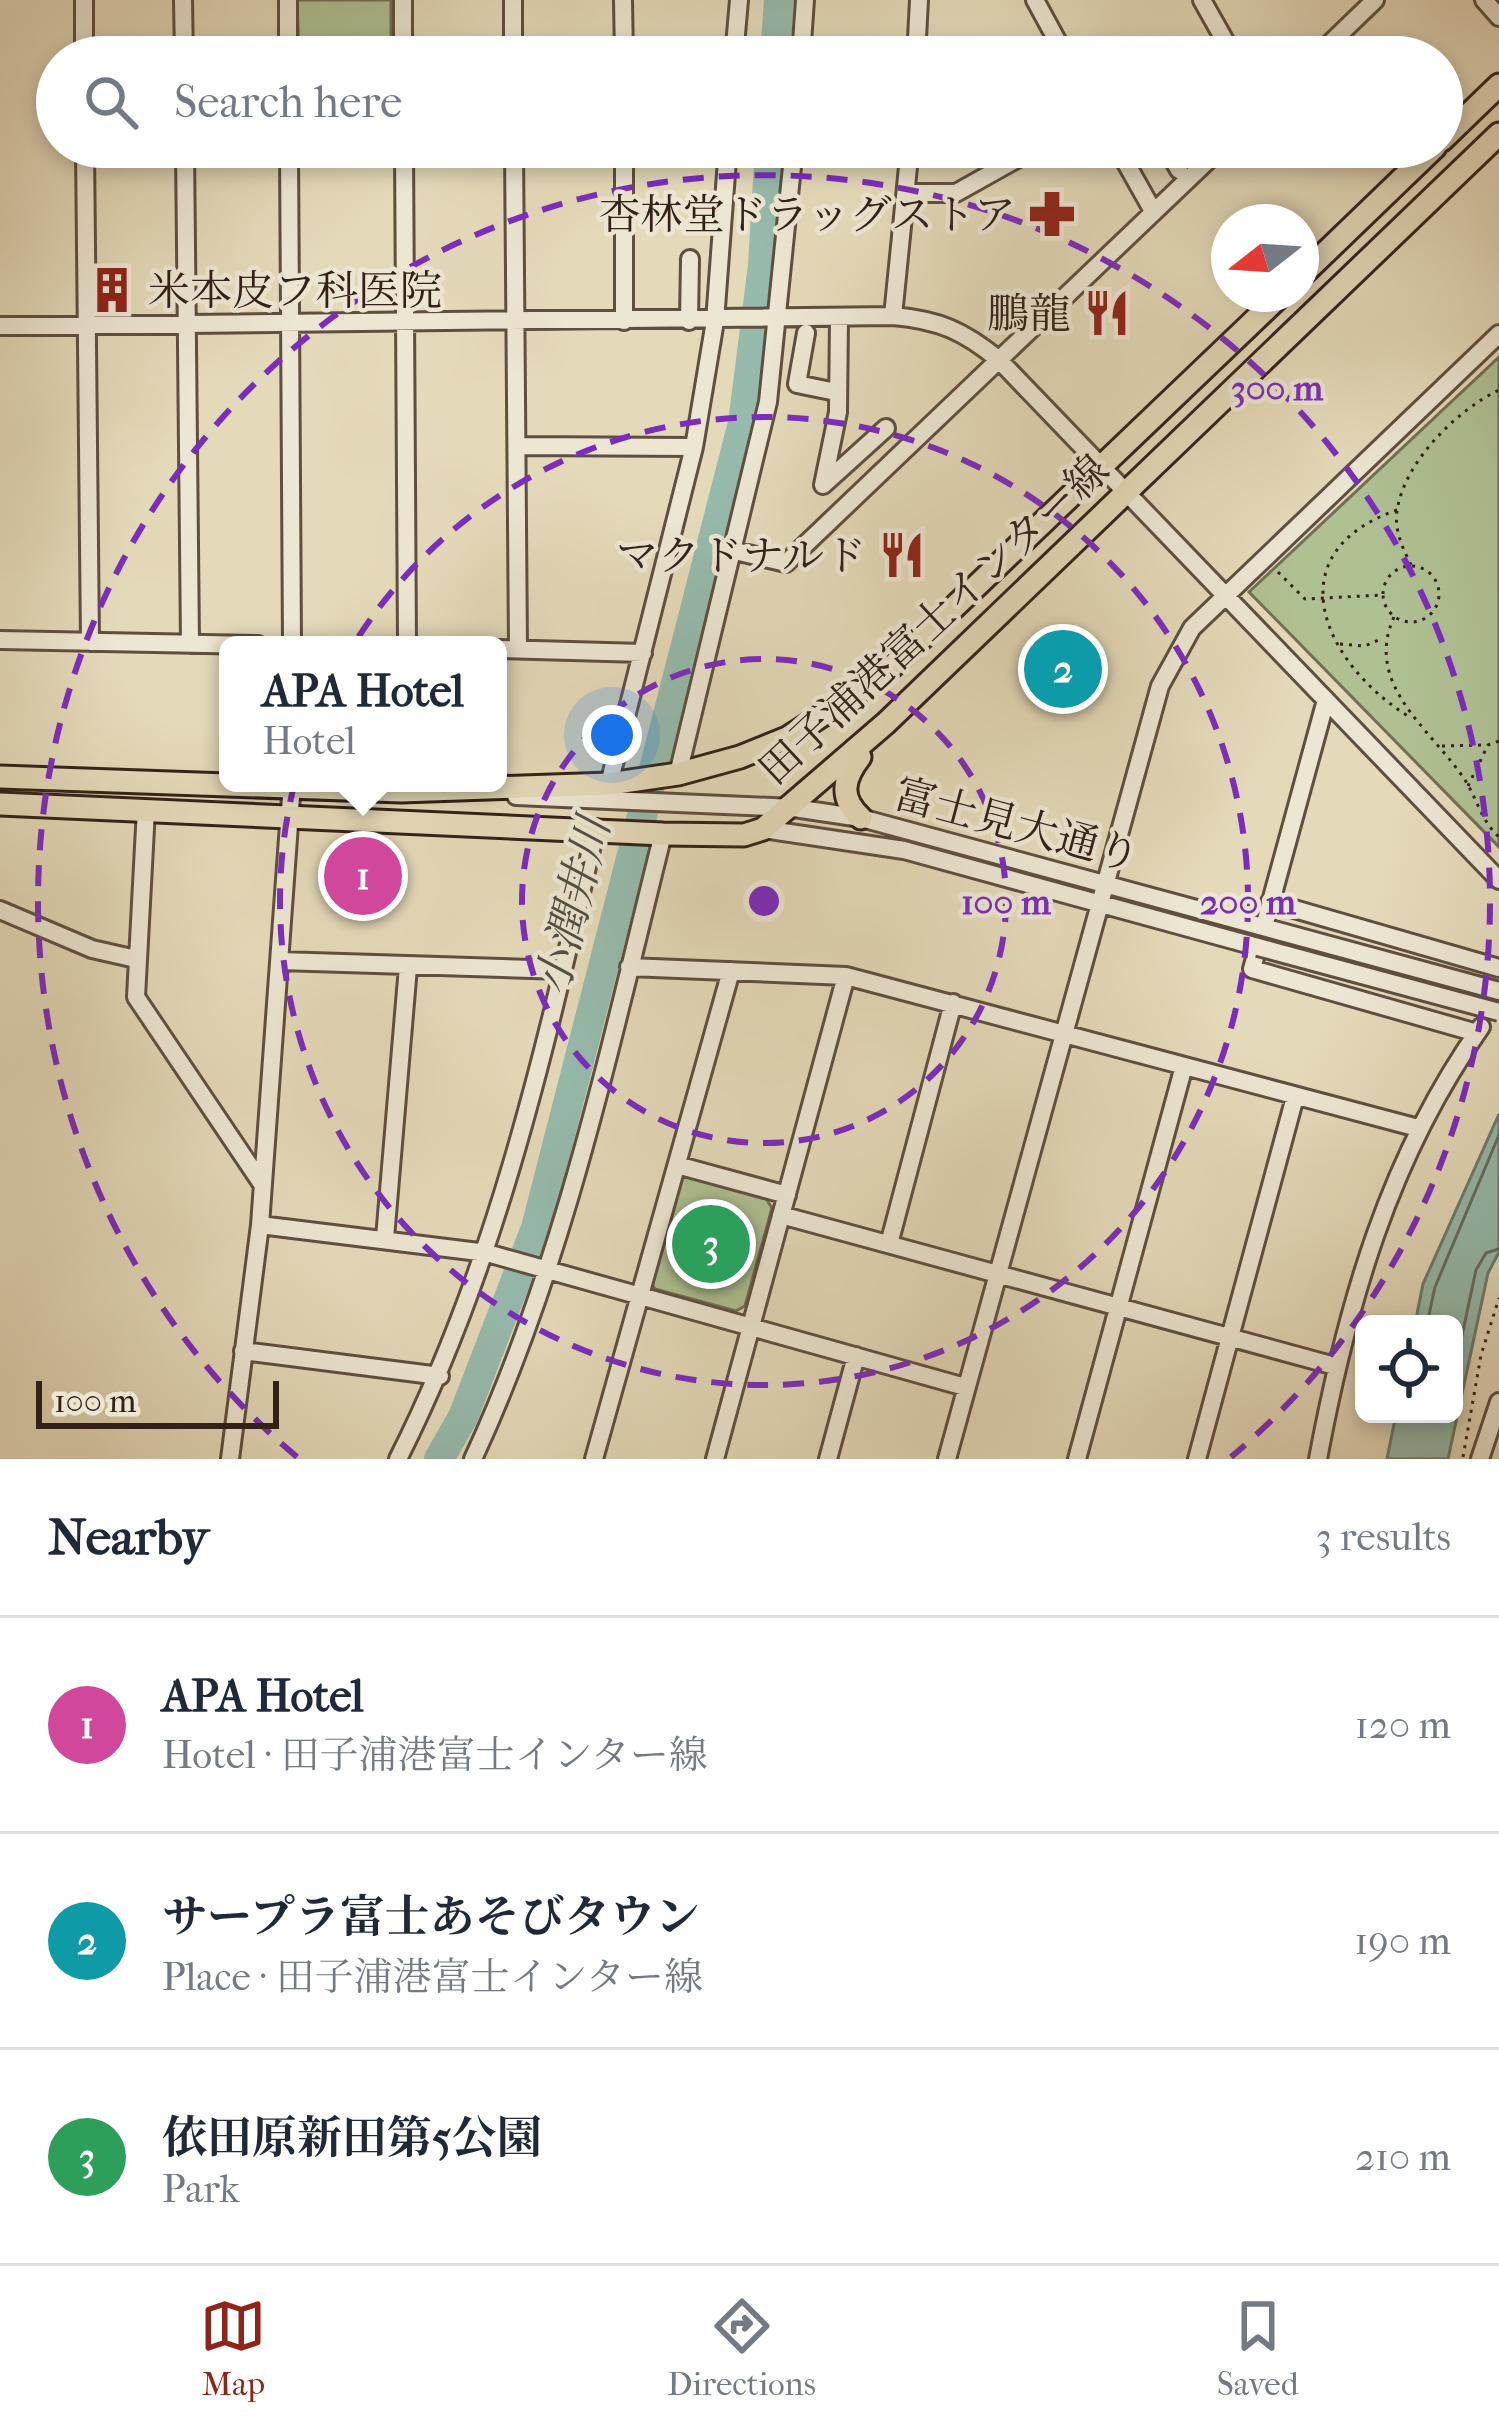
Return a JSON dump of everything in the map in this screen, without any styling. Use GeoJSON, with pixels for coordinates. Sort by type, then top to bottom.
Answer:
{"type":"FeatureCollection","features":[{"type":"Feature","properties":{"kind":"main road"},"geometry":{"type":"LineString","coordinates":[[1463,120],[1499,86]]}},
{"type":"Feature","properties":{"kind":"main road","name":"田子浦港富士インター線"},"geometry":{"type":"LineString","coordinates":[[0,804],[663,834],[744,835],[763,829],[794,808],[886,723],[1499,134]]}},
{"type":"Feature","properties":{"kind":"main road"},"geometry":{"type":"LineString","coordinates":[[1319,259],[1413,168]]}},
{"type":"Feature","properties":{"kind":"main road","name":"田子浦港富士インター線"},"geometry":{"type":"LineString","coordinates":[[507,787],[609,784],[678,775],[787,738],[847,703],[1104,469],[1264,312]]}},
{"type":"Feature","properties":{"kind":"main road"},"geometry":{"type":"LineString","coordinates":[[861,818],[848,801],[846,775],[886,723]]}},
{"type":"Feature","properties":{"kind":"main road","name":"田子浦港富士インター線"},"geometry":{"type":"LineString","coordinates":[[0,777],[219,784]]}},
{"type":"Feature","properties":{"kind":"street"},"geometry":{"type":"LineString","coordinates":[[83,0],[84,36]]}},
{"type":"Feature","properties":{"kind":"street"},"geometry":{"type":"LineString","coordinates":[[183,0],[184,36]]}},
{"type":"Feature","properties":{"kind":"street"},"geometry":{"type":"LineString","coordinates":[[288,0],[288,36]]}},
{"type":"Feature","properties":{"kind":"street"},"geometry":{"type":"LineString","coordinates":[[403,0],[403,36]]}},
{"type":"Feature","properties":{"kind":"street"},"geometry":{"type":"LineString","coordinates":[[513,0],[513,36]]}},
{"type":"Feature","properties":{"kind":"street"},"geometry":{"type":"LineString","coordinates":[[623,0],[623,36]]}},
{"type":"Feature","properties":{"kind":"street"},"geometry":{"type":"LineString","coordinates":[[736,36],[739,0]]}},
{"type":"Feature","properties":{"kind":"street"},"geometry":{"type":"LineString","coordinates":[[802,36],[805,0]]}},
{"type":"Feature","properties":{"kind":"street"},"geometry":{"type":"LineString","coordinates":[[917,36],[920,0]]}},
{"type":"Feature","properties":{"kind":"street"},"geometry":{"type":"LineString","coordinates":[[1035,0],[1055,36]]}},
{"type":"Feature","properties":{"kind":"street"},"geometry":{"type":"LineString","coordinates":[[1202,0],[1222,36]]}},
{"type":"Feature","properties":{"kind":"street"},"geometry":{"type":"LineString","coordinates":[[1338,36],[1375,0]]}},
{"type":"Feature","properties":{"kind":"street"},"geometry":{"type":"LineString","coordinates":[[1484,0],[1499,17]]}},
{"type":"Feature","properties":{"kind":"street"},"geometry":{"type":"LineString","coordinates":[[85,168],[90,642]]}},
{"type":"Feature","properties":{"kind":"street"},"geometry":{"type":"LineString","coordinates":[[184,168],[190,644]]}},
{"type":"Feature","properties":{"kind":"street"},"geometry":{"type":"LineString","coordinates":[[289,168],[292,636]]}},
{"type":"Feature","properties":{"kind":"street"},"geometry":{"type":"LineString","coordinates":[[404,168],[406,636]]}},
{"type":"Feature","properties":{"kind":"street"},"geometry":{"type":"LineString","coordinates":[[514,168],[518,649]]}},
{"type":"Feature","properties":{"kind":"street"},"geometry":{"type":"LineString","coordinates":[[624,168],[624,322]]}},
{"type":"Feature","properties":{"kind":"street"},"geometry":{"type":"LineString","coordinates":[[609,784],[694,447],[715,321],[726,168]]}},
{"type":"Feature","properties":{"kind":"street"},"geometry":{"type":"LineString","coordinates":[[678,775],[769,402],[792,168]]}},
{"type":"Feature","properties":{"kind":"street"},"geometry":{"type":"LineString","coordinates":[[893,316],[909,168]]}},
{"type":"Feature","properties":{"kind":"street"},"geometry":{"type":"LineString","coordinates":[[907,193],[956,193],[1001,168]]}},
{"type":"Feature","properties":{"kind":"street"},"geometry":{"type":"LineString","coordinates":[[1129,168],[1154,212]]}},
{"type":"Feature","properties":{"kind":"street"},"geometry":{"type":"LineString","coordinates":[[735,551],[786,563],[1200,168]]}},
{"type":"Feature","properties":{"kind":"street"},"geometry":{"type":"LineString","coordinates":[[689,321],[690,259]]}},
{"type":"Feature","properties":{"kind":"street"},"geometry":{"type":"LineString","coordinates":[[839,318],[838,412],[823,485],[886,428]]}},
{"type":"Feature","properties":{"kind":"street"},"geometry":{"type":"LineString","coordinates":[[0,326],[934,319],[963,330],[999,360],[1499,880]]}},
{"type":"Feature","properties":{"kind":"street"},"geometry":{"type":"LineString","coordinates":[[806,333],[797,384],[836,392]]}},
{"type":"Feature","properties":{"kind":"street"},"geometry":{"type":"LineString","coordinates":[[947,1459],[1160,686],[1192,628],[1499,334]]}},
{"type":"Feature","properties":{"kind":"street"},"geometry":{"type":"LineString","coordinates":[[838,412],[856,400]]}},
{"type":"Feature","properties":{"kind":"street"},"geometry":{"type":"LineString","coordinates":[[517,446],[694,447]]}},
{"type":"Feature","properties":{"kind":"street"},"geometry":{"type":"LineString","coordinates":[[0,640],[219,644]]}},
{"type":"Feature","properties":{"kind":"street"},"geometry":{"type":"LineString","coordinates":[[507,649],[643,653]]}},
{"type":"Feature","properties":{"kind":"street"},"geometry":{"type":"LineString","coordinates":[[1264,926],[1326,700]]}},
{"type":"Feature","properties":{"kind":"street"},"geometry":{"type":"LineString","coordinates":[[230,1459],[260,1225],[292,792]]}},
{"type":"Feature","properties":{"kind":"street","name":"富士見大通り"},"geometry":{"type":"LineString","coordinates":[[424,792],[794,808],[861,818],[1258,947],[1499,1012]]}},
{"type":"Feature","properties":{"kind":"street"},"geometry":{"type":"LineString","coordinates":[[146,809],[136,997],[262,1185]]}},
{"type":"Feature","properties":{"kind":"street"},"geometry":{"type":"LineString","coordinates":[[398,1459],[492,1255],[596,828]]}},
{"type":"Feature","properties":{"kind":"street","name":"富士見大通り"},"geometry":{"type":"LineString","coordinates":[[763,829],[904,850],[1264,926],[1499,991]]}},
{"type":"Feature","properties":{"kind":"street"},"geometry":{"type":"LineString","coordinates":[[473,1459],[517,1366],[663,834]]}},
{"type":"Feature","properties":{"kind":"street"},"geometry":{"type":"LineString","coordinates":[[1270,902],[1499,968]]}},
{"type":"Feature","properties":{"kind":"street"},"geometry":{"type":"LineString","coordinates":[[0,910],[92,949],[136,959]]}},
{"type":"Feature","properties":{"kind":"street"},"geometry":{"type":"LineString","coordinates":[[1258,947],[1252,969],[1479,1030],[1418,1128],[1370,1244],[1335,1366],[1318,1459]]}},
{"type":"Feature","properties":{"kind":"street"},"geometry":{"type":"LineString","coordinates":[[280,961],[563,970]]}},
{"type":"Feature","properties":{"kind":"street"},"geometry":{"type":"LineString","coordinates":[[386,1238],[407,967]]}},
{"type":"Feature","properties":{"kind":"street"},"geometry":{"type":"LineString","coordinates":[[629,967],[846,976],[1418,1128]]}},
{"type":"Feature","properties":{"kind":"street"},"geometry":{"type":"LineString","coordinates":[[594,1459],[730,971]]}},
{"type":"Feature","properties":{"kind":"street"},"geometry":{"type":"LineString","coordinates":[[715,1459],[846,976]]}},
{"type":"Feature","properties":{"kind":"street"},"geometry":{"type":"LineString","coordinates":[[889,1244],[953,1003]]}},
{"type":"Feature","properties":{"kind":"street"},"geometry":{"type":"LineString","coordinates":[[1077,1459],[1184,1066]]}},
{"type":"Feature","properties":{"kind":"street"},"geometry":{"type":"LineString","coordinates":[[1197,1459],[1295,1097]]}},
{"type":"Feature","properties":{"kind":"street"},"geometry":{"type":"LineString","coordinates":[[676,1165],[788,1195]]}},
{"type":"Feature","properties":{"kind":"street"},"geometry":{"type":"LineString","coordinates":[[781,1215],[1335,1366]]}},
{"type":"Feature","properties":{"kind":"street"},"geometry":{"type":"LineString","coordinates":[[260,1225],[492,1255],[965,1387]]}},
{"type":"Feature","properties":{"kind":"street"},"geometry":{"type":"LineString","coordinates":[[243,1351],[440,1376]]}},
{"type":"Feature","properties":{"kind":"street"},"geometry":{"type":"LineString","coordinates":[[828,1459],[856,1356]]}},
{"type":"Feature","properties":{"kind":"street"},"geometry":{"type":"LineString","coordinates":[[1480,1459],[1499,1402]]}},
{"type":"Feature","properties":{"kind":"path"},"geometry":{"type":"LineString","coordinates":[[1382,595],[1394,617],[1413,622],[1436,607],[1435,579],[1411,566],[1400,542],[1397,510],[1436,440],[1478,400],[1499,390]]}},
{"type":"Feature","properties":{"kind":"path"},"geometry":{"type":"LineString","coordinates":[[1397,510],[1368,520],[1341,544],[1321,580],[1320,598],[1336,643],[1389,704],[1439,748],[1499,837]]}},
{"type":"Feature","properties":{"kind":"path"},"geometry":{"type":"LineString","coordinates":[[1264,557],[1305,599],[1382,595]]}},
{"type":"Feature","properties":{"kind":"path"},"geometry":{"type":"LineString","coordinates":[[1382,595],[1394,571],[1411,566]]}},
{"type":"Feature","properties":{"kind":"path"},"geometry":{"type":"LineString","coordinates":[[1394,617],[1385,638],[1388,669],[1408,716]]}},
{"type":"Feature","properties":{"kind":"path"},"geometry":{"type":"LineString","coordinates":[[1336,643],[1365,646],[1385,638]]}},
{"type":"Feature","properties":{"kind":"path"},"geometry":{"type":"LineString","coordinates":[[1439,748],[1448,743],[1488,745],[1499,740]]}},
{"type":"Feature","properties":{"kind":"path"},"geometry":{"type":"LineString","coordinates":[[1468,786],[1488,745]]}},
{"type":"Feature","properties":{"kind":"path"},"geometry":{"type":"LineString","coordinates":[[1462,1459],[1481,1355],[1499,1298]]}},
{"type":"Feature","properties":{"kind":"shaded area"},"geometry":{"type":"Polygon","coordinates":[[[297,0],[391,0],[391,36],[298,36],[297,0]]]}},
{"type":"Feature","properties":{"kind":"shaded area"},"geometry":{"type":"Polygon","coordinates":[[[1499,357],[1499,847],[1249,592],[1499,357]]]}},
{"type":"Feature","properties":{"kind":"shaded area"},"geometry":{"type":"Polygon","coordinates":[[[686,1175],[765,1197],[772,1208],[745,1306],[736,1311],[655,1289],[650,1281],[678,1179],[686,1175]]]}},
{"type":"Feature","properties":{"kind":"water"},"geometry":{"type":"Polygon","coordinates":[[[1499,1114],[1499,1252],[1488,1273],[1463,1389],[1463,1315],[1417,1315],[1423,1284],[1499,1114]]]}},
{"type":"Feature","properties":{"kind":"water"},"geometry":{"type":"Polygon","coordinates":[[[1394,1423],[1456,1423],[1448,1459],[1387,1459],[1394,1423]]]}},
{"type":"Feature","properties":{"kind":"waterway","name":"小潤井川"},"geometry":{"type":"LineString","coordinates":[[776,36],[779,0]]}},
{"type":"Feature","properties":{"kind":"waterway","name":"小潤井川"},"geometry":{"type":"LineString","coordinates":[[439,1459],[463,1417],[536,1228],[743,423],[763,266],[769,168]]}},
{"type":"Feature","properties":{"kind":"place","name":"杏林堂ドラッグストア"},"geometry":{"type":"Point","coordinates":[1052,214]}},
{"type":"Feature","properties":{"kind":"place","name":"米本皮フ科医院"},"geometry":{"type":"Point","coordinates":[112,290]}},
{"type":"Feature","properties":{"kind":"place","name":"鵬龍"},"geometry":{"type":"Point","coordinates":[1107,313]}},
{"type":"Feature","properties":{"kind":"place","name":"マクドナルド"},"geometry":{"type":"Point","coordinates":[902,555]}},
{"type":"Feature","properties":{"kind":"place","name":"サープラ富士あそびタウン"},"geometry":{"type":"Point","coordinates":[1063,669]}},
{"type":"Feature","properties":{"kind":"place","name":"APA Hotel"},"geometry":{"type":"Point","coordinates":[363,876]}},
{"type":"Feature","properties":{"kind":"place","name":"依田原新田第5公園"},"geometry":{"type":"Point","coordinates":[711,1244]}}]}
